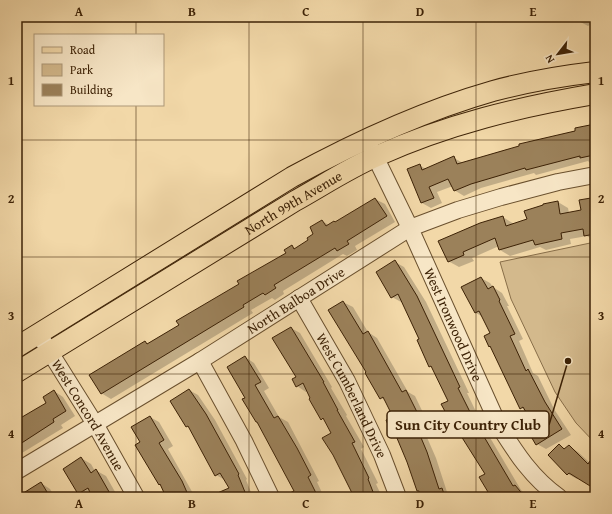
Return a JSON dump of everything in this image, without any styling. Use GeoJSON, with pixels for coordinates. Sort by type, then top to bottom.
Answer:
{"type":"FeatureCollection","features":[{"type":"Feature","properties":{"kind":"main road","name":"North 99th Avenue"},"geometry":{"type":"LineString","coordinates":[[17,346],[292,177],[330,156],[366,139],[430,113],[494,91],[552,78],[595,72]]}},
{"type":"Feature","properties":{"kind":"main road","name":"North 99th Avenue"},"geometry":{"type":"LineString","coordinates":[[17,372],[295,201],[341,174],[376,156],[435,132],[472,120],[528,106],[595,94]]}},
{"type":"Feature","properties":{"kind":"street","name":"West Ironwood Drive"},"geometry":{"type":"LineString","coordinates":[[366,139],[376,156],[410,228],[499,426],[515,452],[530,472],[559,497]]}},
{"type":"Feature","properties":{"kind":"street","name":"North Balboa Drive"},"geometry":{"type":"LineString","coordinates":[[17,471],[200,361],[410,228],[458,210],[501,197],[558,182],[595,175]]}},
{"type":"Feature","properties":{"kind":"street","name":"West Cumberland Drive"},"geometry":{"type":"LineString","coordinates":[[299,298],[347,381],[382,455],[398,497]]}},
{"type":"Feature","properties":{"kind":"street","name":"West Concord Avenue"},"geometry":{"type":"LineString","coordinates":[[38,333],[95,424],[136,497]]}},
{"type":"Feature","properties":{"kind":"street"},"geometry":{"type":"LineString","coordinates":[[200,361],[244,441],[271,497]]}},
{"type":"Feature","properties":{"kind":"green space"},"geometry":{"type":"Polygon","coordinates":[[[595,242],[595,443],[576,423],[555,392],[511,299],[500,262],[595,242]]]}},
{"type":"Feature","properties":{"kind":"building"},"geometry":{"type":"Polygon","coordinates":[[[595,124],[595,143],[592,144],[594,155],[580,158],[580,156],[526,170],[525,168],[471,184],[454,191],[448,179],[429,187],[434,198],[421,203],[407,169],[420,164],[422,170],[454,156],[457,164],[519,146],[519,144],[575,131],[575,128],[595,124]]]}},
{"type":"Feature","properties":{"kind":"building"},"geometry":{"type":"Polygon","coordinates":[[[375,198],[387,216],[347,241],[349,244],[337,251],[335,248],[274,285],[276,288],[265,295],[263,293],[243,305],[244,307],[101,394],[89,375],[145,341],[147,344],[179,325],[176,321],[239,284],[237,281],[286,253],[284,250],[292,245],[294,249],[308,240],[307,238],[313,234],[310,227],[322,220],[326,226],[334,221],[335,222],[375,198]]]}},
{"type":"Feature","properties":{"kind":"building"},"geometry":{"type":"Polygon","coordinates":[[[591,198],[595,220],[595,234],[584,236],[583,229],[561,233],[562,239],[535,245],[533,240],[499,250],[495,238],[463,252],[464,255],[448,262],[438,241],[480,223],[503,216],[506,226],[527,219],[524,211],[543,204],[558,201],[560,214],[581,210],[579,200],[591,198]]]}},
{"type":"Feature","properties":{"kind":"building"},"geometry":{"type":"Polygon","coordinates":[[[395,260],[417,296],[473,418],[513,486],[515,485],[525,497],[491,497],[479,477],[485,474],[456,428],[448,432],[441,418],[447,415],[441,404],[448,401],[431,366],[429,367],[417,340],[419,339],[398,294],[391,298],[376,272],[395,260]]]}},
{"type":"Feature","properties":{"kind":"building"},"geometry":{"type":"Polygon","coordinates":[[[481,277],[488,289],[493,286],[515,334],[510,336],[526,371],[528,369],[545,402],[562,429],[536,445],[529,433],[536,429],[523,407],[520,409],[484,336],[490,333],[479,311],[475,313],[461,287],[481,277]]]}},
{"type":"Feature","properties":{"kind":"building"},"geometry":{"type":"Polygon","coordinates":[[[343,301],[363,334],[368,331],[402,392],[406,390],[420,418],[414,421],[427,452],[439,489],[442,488],[445,497],[420,497],[419,491],[417,491],[394,431],[391,432],[386,420],[393,417],[383,397],[380,399],[365,373],[366,372],[328,310],[343,301]]]}},
{"type":"Feature","properties":{"kind":"building"},"geometry":{"type":"Polygon","coordinates":[[[291,327],[324,382],[337,410],[355,442],[352,443],[369,478],[368,479],[375,497],[354,497],[333,455],[322,438],[331,433],[323,418],[321,420],[309,399],[310,398],[303,383],[296,387],[292,379],[296,377],[272,338],[291,327]]]}},
{"type":"Feature","properties":{"kind":"building"},"geometry":{"type":"Polygon","coordinates":[[[245,356],[261,382],[255,385],[274,418],[278,416],[297,448],[311,475],[308,477],[318,497],[281,497],[294,491],[257,422],[242,399],[245,398],[227,367],[245,356]]]}},
{"type":"Feature","properties":{"kind":"building"},"geometry":{"type":"Polygon","coordinates":[[[189,389],[206,414],[239,474],[238,475],[247,497],[208,497],[229,488],[220,473],[215,476],[188,426],[186,427],[170,401],[189,389]]]}},
{"type":"Feature","properties":{"kind":"building"},"geometry":{"type":"Polygon","coordinates":[[[54,390],[66,411],[53,419],[54,422],[17,446],[17,420],[46,403],[43,397],[54,390]]]}},
{"type":"Feature","properties":{"kind":"building"},"geometry":{"type":"Polygon","coordinates":[[[150,416],[164,440],[159,443],[182,481],[189,497],[166,497],[160,484],[159,485],[135,445],[140,442],[131,427],[150,416]]]}},
{"type":"Feature","properties":{"kind":"building"},"geometry":{"type":"Polygon","coordinates":[[[559,444],[564,449],[569,445],[588,464],[590,461],[595,464],[595,489],[569,473],[567,475],[548,455],[559,444]]]}},
{"type":"Feature","properties":{"kind":"building"},"geometry":{"type":"Polygon","coordinates":[[[81,457],[91,473],[96,469],[112,497],[92,497],[88,488],[78,494],[63,469],[81,457]]]}},
{"type":"Feature","properties":{"kind":"building"},"geometry":{"type":"Polygon","coordinates":[[[41,482],[50,497],[17,497],[41,482]]]}},
{"type":"Feature","properties":{"kind":"place","name":"Sun City Country Club"},"geometry":{"type":"Point","coordinates":[568,361]}}]}
